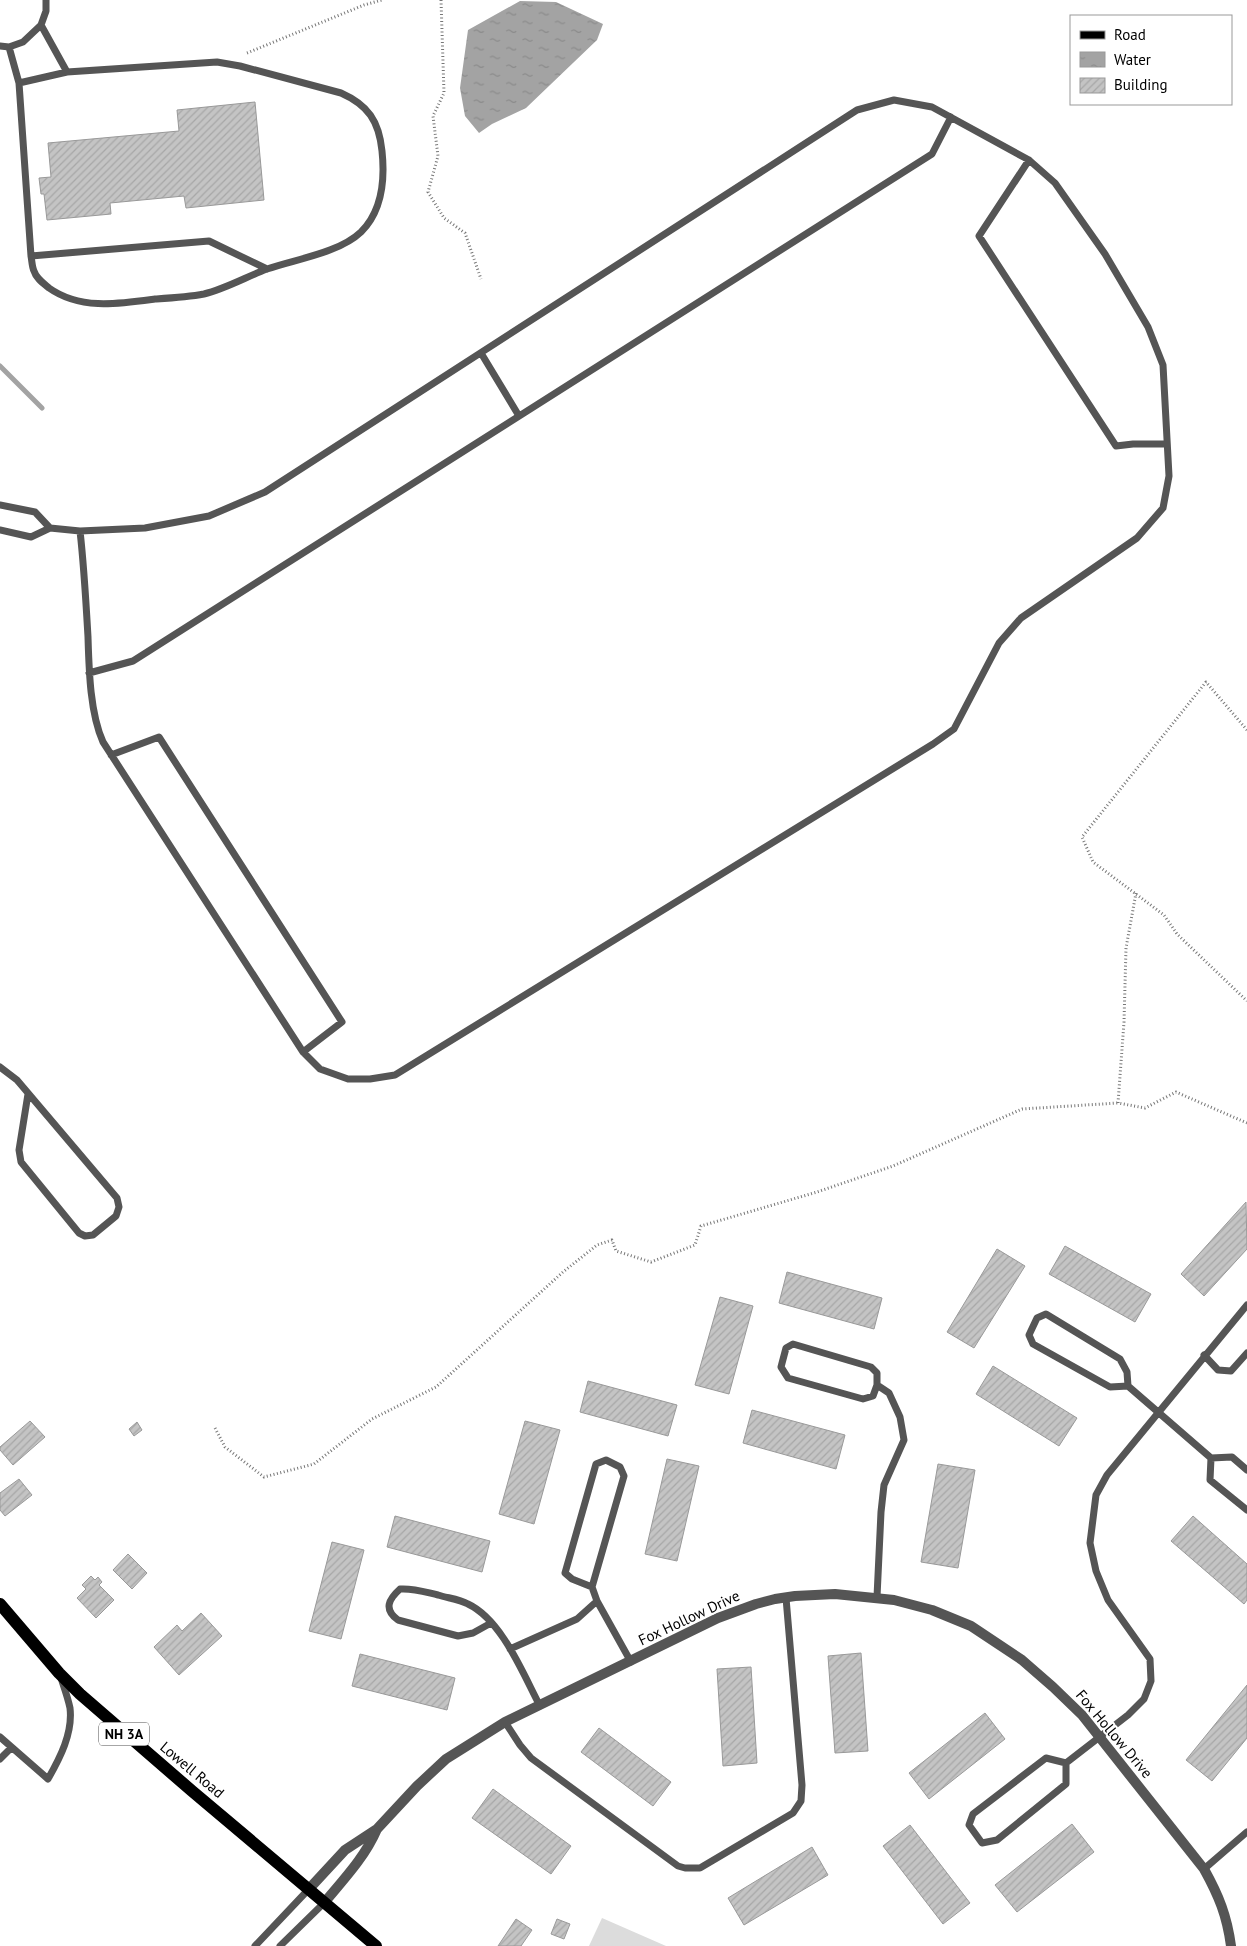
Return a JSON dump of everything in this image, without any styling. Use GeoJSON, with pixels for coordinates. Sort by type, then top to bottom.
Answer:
{"type":"FeatureCollection","features":[{"type":"Feature","properties":{"kind":"main road","name":"Lowell Road"},"geometry":{"type":"LineString","coordinates":[[0,1604],[59,1673],[115,1726],[376,1946]]}},
{"type":"Feature","properties":{"kind":"street","name":"Fox Hollow Drive"},"geometry":{"type":"LineString","coordinates":[[308,1890],[345,1850],[378,1828],[417,1786],[446,1759],[505,1722],[718,1618],[756,1604],[786,1598],[835,1594],[894,1600],[932,1610],[971,1626],[1022,1660],[1053,1687],[1082,1715],[1204,1869],[1224,1910],[1231,1946]]}},
{"type":"Feature","properties":{"kind":"street","name":"Fox Hollow Drive"},"geometry":{"type":"LineString","coordinates":[[324,1903],[359,1862],[371,1845],[378,1828]]}},
{"type":"Feature","properties":{"kind":"lane"},"geometry":{"type":"LineString","coordinates":[[0,46],[9,47],[23,42],[41,25],[46,12],[46,0]]}},
{"type":"Feature","properties":{"kind":"lane"},"geometry":{"type":"LineString","coordinates":[[41,25],[67,72]]}},
{"type":"Feature","properties":{"kind":"lane"},"geometry":{"type":"LineString","coordinates":[[9,47],[19,83],[31,256],[34,272],[42,283],[56,293],[72,300],[90,304],[124,303],[204,294],[267,269],[349,242],[362,230],[379,203],[383,185],[380,134],[364,107],[354,99],[340,93],[240,66],[216,62],[67,72],[19,83]]}},
{"type":"Feature","properties":{"kind":"lane"},"geometry":{"type":"LineString","coordinates":[[0,530],[31,537],[50,528],[80,531],[145,528],[209,516],[265,492],[857,110],[894,100],[932,107],[1028,160],[1054,183],[1105,254],[1148,327],[1162,365],[1169,476],[1163,508],[1137,538],[1021,618],[998,643],[954,729],[933,744],[395,1074],[370,1079],[348,1078],[320,1069],[303,1052],[111,755],[98,730],[90,672],[84,566],[80,531]]}},
{"type":"Feature","properties":{"kind":"lane"},"geometry":{"type":"LineString","coordinates":[[90,672],[133,661],[932,154],[951,117]]}},
{"type":"Feature","properties":{"kind":"lane"},"geometry":{"type":"LineString","coordinates":[[1028,160],[978,236],[1116,446],[1167,444]]}},
{"type":"Feature","properties":{"kind":"lane"},"geometry":{"type":"LineString","coordinates":[[31,256],[209,241],[267,269]]}},
{"type":"Feature","properties":{"kind":"lane"},"geometry":{"type":"LineString","coordinates":[[481,353],[519,416]]}},
{"type":"Feature","properties":{"kind":"lane"},"geometry":{"type":"LineString","coordinates":[[0,505],[35,512],[50,528]]}},
{"type":"Feature","properties":{"kind":"lane"},"geometry":{"type":"LineString","coordinates":[[111,755],[159,737],[342,1022],[303,1052]]}},
{"type":"Feature","properties":{"kind":"lane"},"geometry":{"type":"LineString","coordinates":[[0,1067],[17,1080],[117,1198],[119,1206],[116,1216],[92,1235],[85,1236],[79,1233],[21,1162],[19,1150],[28,1094]]}},
{"type":"Feature","properties":{"kind":"lane"},"geometry":{"type":"LineString","coordinates":[[1066,1763],[1128,1715],[1144,1699],[1150,1681],[1150,1659],[1108,1600],[1096,1571],[1090,1543],[1096,1495],[1108,1475],[1158,1412],[1247,1305]]}},
{"type":"Feature","properties":{"kind":"lane"},"geometry":{"type":"LineString","coordinates":[[1128,1386],[1127,1372],[1120,1359],[1046,1314],[1037,1318],[1028,1335],[1033,1344],[1110,1387],[1128,1386],[1211,1458],[1232,1457],[1247,1470]]}},
{"type":"Feature","properties":{"kind":"lane"},"geometry":{"type":"LineString","coordinates":[[793,1344],[871,1368],[878,1373],[876,1385],[873,1396],[863,1399],[788,1378],[781,1367],[786,1348],[793,1344]]}},
{"type":"Feature","properties":{"kind":"lane"},"geometry":{"type":"LineString","coordinates":[[1204,1355],[1218,1370],[1231,1370],[1247,1352]]}},
{"type":"Feature","properties":{"kind":"lane"},"geometry":{"type":"LineString","coordinates":[[876,1385],[889,1393],[900,1417],[904,1440],[884,1486],[877,1597]]}},
{"type":"Feature","properties":{"kind":"lane"},"geometry":{"type":"LineString","coordinates":[[1211,1458],[1210,1480],[1247,1510]]}},
{"type":"Feature","properties":{"kind":"lane"},"geometry":{"type":"LineString","coordinates":[[592,1587],[572,1579],[565,1572],[596,1464],[606,1460],[620,1467],[624,1476],[592,1587],[631,1662]]}},
{"type":"Feature","properties":{"kind":"lane"},"geometry":{"type":"LineString","coordinates":[[491,1623],[474,1633],[458,1636],[398,1620],[392,1615],[389,1606],[392,1596],[400,1589],[410,1588],[466,1603],[475,1608],[491,1623],[510,1649],[540,1706]]}},
{"type":"Feature","properties":{"kind":"lane"},"geometry":{"type":"LineString","coordinates":[[505,1722],[520,1745],[539,1763],[678,1866],[700,1868],[793,1813],[801,1801],[802,1785],[786,1598]]}},
{"type":"Feature","properties":{"kind":"lane"},"geometry":{"type":"LineString","coordinates":[[510,1649],[577,1619],[598,1601]]}},
{"type":"Feature","properties":{"kind":"lane"},"geometry":{"type":"LineString","coordinates":[[0,1737],[48,1779],[62,1753],[69,1727],[70,1708],[59,1673]]}},
{"type":"Feature","properties":{"kind":"lane"},"geometry":{"type":"LineString","coordinates":[[0,1759],[11,1748]]}},
{"type":"Feature","properties":{"kind":"lane"},"geometry":{"type":"LineString","coordinates":[[1046,1758],[1066,1763],[1066,1784],[997,1840],[982,1843],[969,1825],[972,1814],[1046,1758]]}},
{"type":"Feature","properties":{"kind":"lane"},"geometry":{"type":"LineString","coordinates":[[1204,1869],[1247,1832]]}},
{"type":"Feature","properties":{"kind":"lane"},"geometry":{"type":"LineString","coordinates":[[255,1946],[308,1890]]}},
{"type":"Feature","properties":{"kind":"lane"},"geometry":{"type":"LineString","coordinates":[[280,1946],[324,1903]]}},
{"type":"Feature","properties":{"kind":"path"},"geometry":{"type":"LineString","coordinates":[[247,53],[364,5],[382,0]]}},
{"type":"Feature","properties":{"kind":"path"},"geometry":{"type":"LineString","coordinates":[[441,0],[444,92],[433,116],[438,156],[428,192],[444,218],[465,233],[481,279]]}},
{"type":"Feature","properties":{"kind":"path"},"geometry":{"type":"LineString","coordinates":[[1247,730],[1206,682],[1082,837],[1093,862],[1164,915],[1177,934],[1247,1001]]}},
{"type":"Feature","properties":{"kind":"path"},"geometry":{"type":"LineString","coordinates":[[1118,1103],[1124,1022],[1126,948],[1136,893]]}},
{"type":"Feature","properties":{"kind":"path"},"geometry":{"type":"LineString","coordinates":[[216,1428],[225,1447],[264,1477],[314,1464],[372,1419],[436,1387],[563,1272],[597,1245],[612,1240],[616,1251],[650,1262],[696,1245],[701,1226],[818,1192],[893,1166],[1022,1109],[1118,1103],[1145,1108],[1176,1092],[1247,1123]]}},
{"type":"Feature","properties":{"kind":"shaded area"},"geometry":{"type":"Polygon","coordinates":[[[602,1918],[666,1946],[589,1946],[602,1918]]]}},
{"type":"Feature","properties":{"kind":"water"},"geometry":{"type":"Polygon","coordinates":[[[520,1],[556,2],[603,24],[597,40],[526,108],[492,124],[479,133],[465,116],[460,88],[468,30],[520,1]]]}},
{"type":"Feature","properties":{"kind":"building"},"geometry":{"type":"Polygon","coordinates":[[[255,102],[264,200],[186,208],[184,196],[110,203],[111,214],[47,220],[44,194],[41,194],[39,178],[51,177],[48,143],[179,131],[177,110],[255,102]]]}},
{"type":"Feature","properties":{"kind":"building"},"geometry":{"type":"Polygon","coordinates":[[[1246,1202],[1247,1249],[1204,1296],[1181,1274],[1246,1202]]]}},
{"type":"Feature","properties":{"kind":"building"},"geometry":{"type":"Polygon","coordinates":[[[1065,1246],[1151,1294],[1135,1322],[1049,1274],[1065,1246]]]}},
{"type":"Feature","properties":{"kind":"building"},"geometry":{"type":"Polygon","coordinates":[[[997,1249],[1025,1266],[974,1348],[947,1332],[997,1249]]]}},
{"type":"Feature","properties":{"kind":"building"},"geometry":{"type":"Polygon","coordinates":[[[787,1272],[882,1298],[874,1329],[779,1303],[787,1272]]]}},
{"type":"Feature","properties":{"kind":"building"},"geometry":{"type":"Polygon","coordinates":[[[720,1297],[753,1306],[729,1394],[695,1385],[720,1297]]]}},
{"type":"Feature","properties":{"kind":"building"},"geometry":{"type":"Polygon","coordinates":[[[993,1366],[1077,1418],[1059,1446],[976,1394],[993,1366]]]}},
{"type":"Feature","properties":{"kind":"building"},"geometry":{"type":"Polygon","coordinates":[[[588,1381],[677,1405],[668,1436],[580,1412],[588,1381]]]}},
{"type":"Feature","properties":{"kind":"building"},"geometry":{"type":"Polygon","coordinates":[[[752,1410],[845,1435],[836,1469],[743,1443],[752,1410]]]}},
{"type":"Feature","properties":{"kind":"building"},"geometry":{"type":"Polygon","coordinates":[[[30,1421],[45,1437],[13,1465],[0,1450],[0,1447],[30,1421]]]}},
{"type":"Feature","properties":{"kind":"building"},"geometry":{"type":"Polygon","coordinates":[[[525,1421],[560,1430],[534,1524],[499,1514],[525,1421]]]}},
{"type":"Feature","properties":{"kind":"building"},"geometry":{"type":"Polygon","coordinates":[[[137,1422],[142,1430],[134,1436],[129,1429],[137,1422]]]}},
{"type":"Feature","properties":{"kind":"building"},"geometry":{"type":"Polygon","coordinates":[[[667,1459],[699,1466],[677,1561],[645,1554],[667,1459]]]}},
{"type":"Feature","properties":{"kind":"building"},"geometry":{"type":"Polygon","coordinates":[[[938,1464],[975,1470],[958,1568],[921,1562],[938,1464]]]}},
{"type":"Feature","properties":{"kind":"building"},"geometry":{"type":"Polygon","coordinates":[[[19,1479],[32,1495],[5,1516],[0,1510],[0,1493],[19,1479]]]}},
{"type":"Feature","properties":{"kind":"building"},"geometry":{"type":"Polygon","coordinates":[[[395,1516],[490,1541],[482,1572],[387,1547],[395,1516]]]}},
{"type":"Feature","properties":{"kind":"building"},"geometry":{"type":"Polygon","coordinates":[[[1193,1516],[1247,1564],[1247,1600],[1244,1604],[1171,1541],[1193,1516]]]}},
{"type":"Feature","properties":{"kind":"building"},"geometry":{"type":"Polygon","coordinates":[[[332,1542],[364,1550],[341,1639],[309,1631],[332,1542]]]}},
{"type":"Feature","properties":{"kind":"building"},"geometry":{"type":"Polygon","coordinates":[[[128,1554],[147,1573],[132,1589],[113,1570],[128,1554]]]}},
{"type":"Feature","properties":{"kind":"building"},"geometry":{"type":"Polygon","coordinates":[[[91,1576],[95,1580],[98,1577],[102,1582],[99,1585],[114,1600],[96,1618],[77,1598],[86,1589],[82,1585],[91,1576]]]}},
{"type":"Feature","properties":{"kind":"building"},"geometry":{"type":"Polygon","coordinates":[[[201,1613],[222,1636],[179,1675],[154,1647],[177,1625],[182,1631],[201,1613]]]}},
{"type":"Feature","properties":{"kind":"building"},"geometry":{"type":"Polygon","coordinates":[[[861,1653],[868,1751],[835,1753],[828,1656],[861,1653]]]}},
{"type":"Feature","properties":{"kind":"building"},"geometry":{"type":"Polygon","coordinates":[[[360,1654],[455,1678],[447,1710],[352,1686],[360,1654]]]}},
{"type":"Feature","properties":{"kind":"building"},"geometry":{"type":"Polygon","coordinates":[[[751,1667],[757,1763],[723,1766],[717,1669],[751,1667]]]}},
{"type":"Feature","properties":{"kind":"building"},"geometry":{"type":"Polygon","coordinates":[[[1247,1685],[1247,1738],[1212,1781],[1186,1760],[1247,1685]]]}},
{"type":"Feature","properties":{"kind":"building"},"geometry":{"type":"Polygon","coordinates":[[[985,1713],[1005,1739],[929,1799],[909,1773],[985,1713]]]}},
{"type":"Feature","properties":{"kind":"building"},"geometry":{"type":"Polygon","coordinates":[[[599,1728],[671,1782],[653,1806],[581,1752],[599,1728]]]}},
{"type":"Feature","properties":{"kind":"building"},"geometry":{"type":"Polygon","coordinates":[[[493,1789],[571,1846],[551,1874],[472,1818],[493,1789]]]}},
{"type":"Feature","properties":{"kind":"building"},"geometry":{"type":"Polygon","coordinates":[[[1072,1824],[1094,1852],[1017,1912],[995,1885],[1072,1824]]]}},
{"type":"Feature","properties":{"kind":"building"},"geometry":{"type":"Polygon","coordinates":[[[910,1825],[970,1903],[943,1924],[883,1846],[910,1825]]]}},
{"type":"Feature","properties":{"kind":"building"},"geometry":{"type":"Polygon","coordinates":[[[812,1847],[828,1875],[744,1925],[728,1898],[812,1847]]]}},
{"type":"Feature","properties":{"kind":"building"},"geometry":{"type":"Polygon","coordinates":[[[516,1919],[532,1930],[521,1946],[498,1946],[516,1919]]]}},
{"type":"Feature","properties":{"kind":"building"},"geometry":{"type":"Polygon","coordinates":[[[557,1919],[570,1924],[564,1939],[551,1934],[557,1919]]]}},
{"type":"Feature","properties":{"kind":"waterway"},"geometry":{"type":"LineString","coordinates":[[0,366],[42,408]]}}]}
